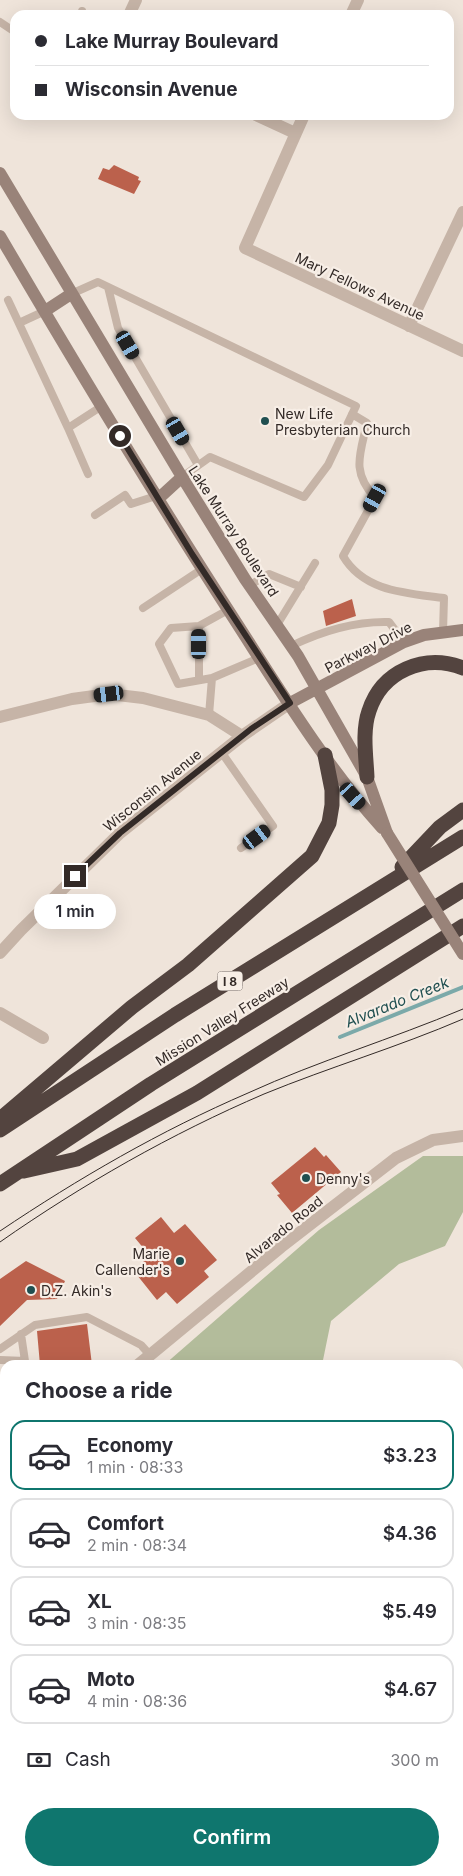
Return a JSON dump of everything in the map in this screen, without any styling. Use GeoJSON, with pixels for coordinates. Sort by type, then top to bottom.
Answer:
{"type":"FeatureCollection","features":[{"type":"Feature","properties":{"kind":"highway"},"geometry":{"type":"LineString","coordinates":[[367,777],[366,726],[368,711],[381,687],[401,671],[422,663],[445,663],[463,668]]}},
{"type":"Feature","properties":{"kind":"highway"},"geometry":{"type":"LineString","coordinates":[[0,1119],[132,1007],[188,965],[312,856],[328,824],[332,805],[332,790],[325,755]]}},
{"type":"Feature","properties":{"kind":"highway"},"geometry":{"type":"LineString","coordinates":[[390,880],[440,827],[463,810]]}},
{"type":"Feature","properties":{"kind":"highway","name":"I 8"},"geometry":{"type":"LineString","coordinates":[[0,1130],[96,1065],[390,880],[463,837]]}},
{"type":"Feature","properties":{"kind":"highway","name":"Mission Valley Freeway"},"geometry":{"type":"LineString","coordinates":[[0,1184],[151,1084],[463,890]]}},
{"type":"Feature","properties":{"kind":"highway"},"geometry":{"type":"LineString","coordinates":[[16,1172],[78,1159],[243,1065],[463,926]]}},
{"type":"Feature","properties":{"kind":"main road","name":"Lake Murray Boulevard"},"geometry":{"type":"LineString","coordinates":[[0,172],[71,294],[182,477],[291,646],[367,777],[387,833]]}},
{"type":"Feature","properties":{"kind":"main road","name":"Lake Murray Boulevard"},"geometry":{"type":"LineString","coordinates":[[0,236],[157,498],[228,610],[353,796],[387,833],[463,954]]}},
{"type":"Feature","properties":{"kind":"main road"},"geometry":{"type":"LineString","coordinates":[[45,311],[71,294]]}},
{"type":"Feature","properties":{"kind":"main road"},"geometry":{"type":"LineString","coordinates":[[157,498],[182,477]]}},
{"type":"Feature","properties":{"kind":"main road","name":"Parkway Drive"},"geometry":{"type":"LineString","coordinates":[[290,703],[404,642],[424,635],[463,630]]}},
{"type":"Feature","properties":{"kind":"street"},"geometry":{"type":"LineString","coordinates":[[267,120],[295,133],[302,120]]}},
{"type":"Feature","properties":{"kind":"street","name":"Mary Fellows Avenue"},"geometry":{"type":"LineString","coordinates":[[295,133],[245,248],[463,351]]}},
{"type":"Feature","properties":{"kind":"street"},"geometry":{"type":"LineString","coordinates":[[409,326],[463,212]]}},
{"type":"Feature","properties":{"kind":"street"},"geometry":{"type":"LineString","coordinates":[[0,717],[72,699],[109,694],[142,698],[210,715],[242,736]]}},
{"type":"Feature","properties":{"kind":"street","name":"Wisconsin Avenue"},"geometry":{"type":"LineString","coordinates":[[0,953],[41,909],[120,833],[242,736],[290,703]]}},
{"type":"Feature","properties":{"kind":"street"},"geometry":{"type":"LineString","coordinates":[[0,1013],[43,1038]]}},
{"type":"Feature","properties":{"kind":"street","name":"Alvarado Road"},"geometry":{"type":"LineString","coordinates":[[144,1360],[281,1247],[396,1158],[433,1140],[461,1134]]}},
{"type":"Feature","properties":{"kind":"lane"},"geometry":{"type":"LineString","coordinates":[[71,294],[98,282],[356,406],[328,465],[304,497],[210,458],[182,477]]}},
{"type":"Feature","properties":{"kind":"lane"},"geometry":{"type":"LineString","coordinates":[[108,287],[118,328],[198,465]]}},
{"type":"Feature","properties":{"kind":"lane"},"geometry":{"type":"LineString","coordinates":[[8,300],[88,474]]}},
{"type":"Feature","properties":{"kind":"lane"},"geometry":{"type":"LineString","coordinates":[[19,323],[45,311]]}},
{"type":"Feature","properties":{"kind":"lane"},"geometry":{"type":"LineString","coordinates":[[68,428],[102,406]]}},
{"type":"Feature","properties":{"kind":"lane"},"geometry":{"type":"LineString","coordinates":[[352,414],[367,423],[358,466],[368,490],[375,498],[343,556],[348,565],[361,576],[383,589],[444,598],[444,632]]}},
{"type":"Feature","properties":{"kind":"lane"},"geometry":{"type":"LineString","coordinates":[[95,515],[124,495],[131,504],[157,498]]}},
{"type":"Feature","properties":{"kind":"lane"},"geometry":{"type":"LineString","coordinates":[[277,625],[315,563]]}},
{"type":"Feature","properties":{"kind":"lane"},"geometry":{"type":"LineString","coordinates":[[143,608],[202,569]]}},
{"type":"Feature","properties":{"kind":"lane"},"geometry":{"type":"LineString","coordinates":[[250,585],[269,574],[301,586]]}},
{"type":"Feature","properties":{"kind":"lane"},"geometry":{"type":"LineString","coordinates":[[228,610],[199,626],[171,628],[158,644],[178,684],[212,678],[259,658]]}},
{"type":"Feature","properties":{"kind":"lane"},"geometry":{"type":"LineString","coordinates":[[291,646],[313,635],[364,621],[389,622],[404,642]]}},
{"type":"Feature","properties":{"kind":"lane"},"geometry":{"type":"LineString","coordinates":[[199,626],[199,680]]}},
{"type":"Feature","properties":{"kind":"lane"},"geometry":{"type":"LineString","coordinates":[[210,715],[212,678]]}},
{"type":"Feature","properties":{"kind":"lane"},"geometry":{"type":"LineString","coordinates":[[222,752],[272,826],[241,848]]}},
{"type":"Feature","properties":{"kind":"lane"},"geometry":{"type":"LineString","coordinates":[[0,1349],[35,1324],[87,1317],[141,1345],[150,1355]]}},
{"type":"Feature","properties":{"kind":"lane"},"geometry":{"type":"LineString","coordinates":[[21,1334],[25,1360]]}},
{"type":"Feature","properties":{"kind":"green space"},"geometry":{"type":"Polygon","coordinates":[[[423,1156],[463,1156],[463,1212],[445,1246],[399,1264],[331,1321],[323,1360],[170,1360],[319,1230],[423,1156]]]}},
{"type":"Feature","properties":{"kind":"building"},"geometry":{"type":"Polygon","coordinates":[[[114,165],[139,177],[138,180],[141,181],[134,194],[98,179],[103,168],[109,170],[114,165]]]}},
{"type":"Feature","properties":{"kind":"building"},"geometry":{"type":"Polygon","coordinates":[[[352,599],[356,616],[326,626],[323,611],[352,599]]]}},
{"type":"Feature","properties":{"kind":"building","name":"Denny's"},"geometry":{"type":"Polygon","coordinates":[[[315,1147],[324,1157],[326,1155],[341,1172],[292,1213],[277,1195],[280,1194],[271,1183],[315,1147]]]}},
{"type":"Feature","properties":{"kind":"building","name":"Marie Callender's"},"geometry":{"type":"Polygon","coordinates":[[[161,1217],[174,1233],[185,1224],[217,1260],[204,1271],[209,1277],[177,1304],[166,1292],[157,1300],[137,1275],[147,1266],[143,1261],[150,1256],[135,1238],[161,1217]]]}},
{"type":"Feature","properties":{"kind":"building","name":"D.Z. Akin's"},"geometry":{"type":"Polygon","coordinates":[[[26,1261],[65,1281],[57,1299],[27,1300],[0,1326],[0,1279],[26,1261]]]}},
{"type":"Feature","properties":{"kind":"building"},"geometry":{"type":"Polygon","coordinates":[[[87,1324],[91,1360],[40,1360],[37,1331],[87,1324]]]}},
{"type":"Feature","properties":{"kind":"waterway","name":"Alvarado Creek"},"geometry":{"type":"LineString","coordinates":[[340,1037],[463,987]]}},
{"type":"Feature","properties":{"kind":"tram line"},"geometry":{"type":"LineString","coordinates":[[0,1231],[90,1174],[183,1123],[274,1081],[463,1009]]}},
{"type":"Feature","properties":{"kind":"tram line"},"geometry":{"type":"LineString","coordinates":[[0,1242],[95,1180],[161,1143],[229,1109],[463,1019]]}},
{"type":"Feature","properties":{"kind":"place","name":"New Life Presbyterian Church"},"geometry":{"type":"Point","coordinates":[265,421]}},
{"type":"Feature","properties":{"kind":"place","name":"Denny's"},"geometry":{"type":"Point","coordinates":[306,1178]}},
{"type":"Feature","properties":{"kind":"place","name":"Marie Callender's"},"geometry":{"type":"Point","coordinates":[180,1261]}},
{"type":"Feature","properties":{"kind":"place","name":"D.Z. Akin's"},"geometry":{"type":"Point","coordinates":[31,1290]}},
{"type":"Feature","properties":{"kind":"route"},"geometry":{"type":"LineString","coordinates":[[75,876],[120,833],[251,729],[290,703],[192,554],[120,436]]}}]}
